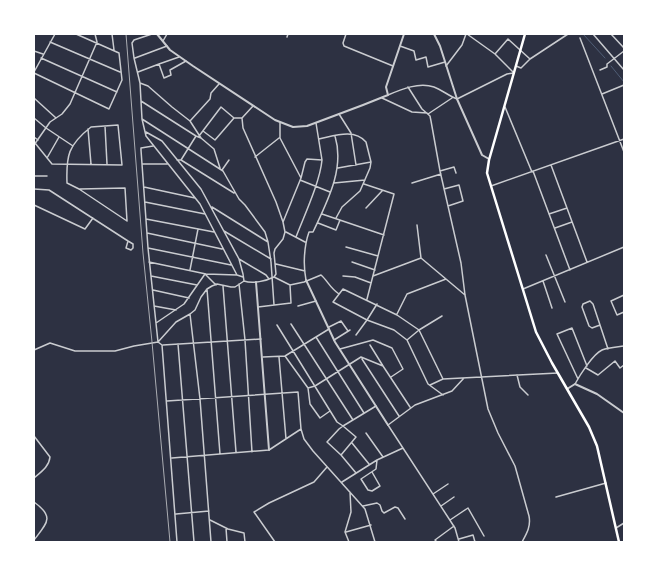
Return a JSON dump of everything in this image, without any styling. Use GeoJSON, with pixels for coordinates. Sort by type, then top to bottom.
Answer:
{"type":"FeatureCollection","features":[{"type":"Feature","properties":{"kind":"main road"},"geometry":{"type":"LineString","coordinates":[[525,34],[489,160],[487,173],[536,332],[593,437],[606,483],[619,542]]}},
{"type":"Feature","properties":{"kind":"street"},"geometry":{"type":"LineString","coordinates":[[54,34],[34,72],[109,109],[122,80],[120,73],[119,53],[76,34]]}},
{"type":"Feature","properties":{"kind":"street"},"geometry":{"type":"LineString","coordinates":[[79,189],[125,188],[127,221],[79,189],[67,183],[67,164],[68,154],[73,146],[91,127],[118,125],[122,165],[91,164],[67,164],[52,164],[35,144],[50,122],[66,110],[97,42],[96,34]]}},
{"type":"Feature","properties":{"kind":"street"},"geometry":{"type":"LineString","coordinates":[[112,34],[114,50]]}},
{"type":"Feature","properties":{"kind":"street"},"geometry":{"type":"LineString","coordinates":[[152,34],[134,40],[132,43],[140,84],[142,118],[146,136],[195,198],[205,214],[236,274]]}},
{"type":"Feature","properties":{"kind":"street"},"geometry":{"type":"LineString","coordinates":[[157,34],[166,46],[219,84],[280,123],[300,127],[316,123],[408,87],[433,87],[452,98],[457,99],[507,74],[514,73]]}},
{"type":"Feature","properties":{"kind":"street"},"geometry":{"type":"LineString","coordinates":[[163,42],[167,34]]}},
{"type":"Feature","properties":{"kind":"street"},"geometry":{"type":"LineString","coordinates":[[346,34],[343,44],[344,46],[393,66]]}},
{"type":"Feature","properties":{"kind":"street"},"geometry":{"type":"LineString","coordinates":[[388,95],[386,87],[404,34]]}},
{"type":"Feature","properties":{"kind":"street"},"geometry":{"type":"LineString","coordinates":[[434,34],[457,99],[482,155],[489,160]]}},
{"type":"Feature","properties":{"kind":"street"},"geometry":{"type":"LineString","coordinates":[[446,66],[462,45],[466,34],[495,54],[514,73]]}},
{"type":"Feature","properties":{"kind":"street"},"geometry":{"type":"LineString","coordinates":[[516,66],[521,68],[530,59],[568,34]]}},
{"type":"Feature","properties":{"kind":"street"},"geometry":{"type":"LineString","coordinates":[[593,34],[624,70]]}},
{"type":"Feature","properties":{"kind":"street"},"geometry":{"type":"LineString","coordinates":[[600,70],[607,67],[607,64],[624,49],[610,34]]}},
{"type":"Feature","properties":{"kind":"street"},"geometry":{"type":"LineString","coordinates":[[580,38],[624,152]]}},
{"type":"Feature","properties":{"kind":"street"},"geometry":{"type":"LineString","coordinates":[[495,54],[508,39],[530,59]]}},
{"type":"Feature","properties":{"kind":"street"},"geometry":{"type":"LineString","coordinates":[[50,42],[120,73]]}},
{"type":"Feature","properties":{"kind":"street"},"geometry":{"type":"LineString","coordinates":[[134,58],[166,46]]}},
{"type":"Feature","properties":{"kind":"street"},"geometry":{"type":"LineString","coordinates":[[400,46],[414,51],[416,60],[426,57],[428,67],[445,62]]}},
{"type":"Feature","properties":{"kind":"street"},"geometry":{"type":"LineString","coordinates":[[34,51],[43,54]]}},
{"type":"Feature","properties":{"kind":"street"},"geometry":{"type":"LineString","coordinates":[[138,72],[180,57]]}},
{"type":"Feature","properties":{"kind":"street"},"geometry":{"type":"LineString","coordinates":[[41,58],[117,92]]}},
{"type":"Feature","properties":{"kind":"street"},"geometry":{"type":"LineString","coordinates":[[159,64],[164,78],[171,75],[170,70],[186,61]]}},
{"type":"Feature","properties":{"kind":"street"},"geometry":{"type":"LineString","coordinates":[[140,84],[148,86],[190,121],[200,137],[214,149],[221,169],[236,194],[265,232],[271,259],[274,305]]}},
{"type":"Feature","properties":{"kind":"street"},"geometry":{"type":"LineString","coordinates":[[190,121],[210,99],[211,93],[219,84]]}},
{"type":"Feature","properties":{"kind":"street"},"geometry":{"type":"LineString","coordinates":[[602,94],[624,85]]}},
{"type":"Feature","properties":{"kind":"street"},"geometry":{"type":"LineString","coordinates":[[408,87],[431,122],[440,171],[461,263],[465,294],[488,409],[515,466],[529,516],[530,523],[522,542]]}},
{"type":"Feature","properties":{"kind":"street"},"geometry":{"type":"LineString","coordinates":[[34,98],[56,118]]}},
{"type":"Feature","properties":{"kind":"street"},"geometry":{"type":"LineString","coordinates":[[381,98],[412,112],[427,114],[452,98]]}},
{"type":"Feature","properties":{"kind":"street"},"geometry":{"type":"LineString","coordinates":[[141,102],[200,137]]}},
{"type":"Feature","properties":{"kind":"street"},"geometry":{"type":"LineString","coordinates":[[200,137],[221,107],[234,118],[242,118],[253,106]]}},
{"type":"Feature","properties":{"kind":"street"},"geometry":{"type":"LineString","coordinates":[[505,106],[570,270]]}},
{"type":"Feature","properties":{"kind":"street"},"geometry":{"type":"LineString","coordinates":[[339,114],[351,133],[356,165]]}},
{"type":"Feature","properties":{"kind":"street"},"geometry":{"type":"LineString","coordinates":[[34,118],[73,146]]}},
{"type":"Feature","properties":{"kind":"street"},"geometry":{"type":"LineString","coordinates":[[142,118],[221,169]]}},
{"type":"Feature","properties":{"kind":"street"},"geometry":{"type":"LineString","coordinates":[[203,131],[215,140],[234,118]]}},
{"type":"Feature","properties":{"kind":"street"},"geometry":{"type":"LineString","coordinates":[[242,118],[243,128],[276,202],[285,232],[283,239],[275,249],[276,274],[273,278]]}},
{"type":"Feature","properties":{"kind":"street"},"geometry":{"type":"LineString","coordinates":[[280,123],[280,138],[301,179],[330,192]]}},
{"type":"Feature","properties":{"kind":"street"},"geometry":{"type":"LineString","coordinates":[[296,237],[315,186],[322,160],[316,123]]}},
{"type":"Feature","properties":{"kind":"street"},"geometry":{"type":"LineString","coordinates":[[105,126],[108,165]]}},
{"type":"Feature","properties":{"kind":"street"},"geometry":{"type":"LineString","coordinates":[[88,129],[91,164]]}},
{"type":"Feature","properties":{"kind":"street"},"geometry":{"type":"LineString","coordinates":[[145,132],[162,142],[201,189],[239,259],[244,281]]}},
{"type":"Feature","properties":{"kind":"street"},"geometry":{"type":"LineString","coordinates":[[319,139],[351,133],[364,139],[371,162],[360,191],[342,207],[336,218]]}},
{"type":"Feature","properties":{"kind":"street"},"geometry":{"type":"LineString","coordinates":[[181,160],[196,136]]}},
{"type":"Feature","properties":{"kind":"street"},"geometry":{"type":"LineString","coordinates":[[335,136],[338,149],[338,168],[322,214],[313,232],[309,232],[305,242],[306,280],[334,340],[454,526],[458,541],[473,535],[476,542]]}},
{"type":"Feature","properties":{"kind":"street"},"geometry":{"type":"LineString","coordinates":[[34,137],[38,140]]}},
{"type":"Feature","properties":{"kind":"street"},"geometry":{"type":"LineString","coordinates":[[47,158],[59,137]]}},
{"type":"Feature","properties":{"kind":"street"},"geometry":{"type":"LineString","coordinates":[[255,157],[280,138]]}},
{"type":"Feature","properties":{"kind":"street"},"geometry":{"type":"LineString","coordinates":[[491,186],[624,139]]}},
{"type":"Feature","properties":{"kind":"street"},"geometry":{"type":"LineString","coordinates":[[153,146],[141,148],[149,262],[158,342],[162,345],[261,339]]}},
{"type":"Feature","properties":{"kind":"street"},"geometry":{"type":"LineString","coordinates":[[177,160],[181,160],[236,194]]}},
{"type":"Feature","properties":{"kind":"street"},"geometry":{"type":"LineString","coordinates":[[221,169],[229,160]]}},
{"type":"Feature","properties":{"kind":"street"},"geometry":{"type":"LineString","coordinates":[[283,222],[301,179],[307,160],[322,160]]}},
{"type":"Feature","properties":{"kind":"street"},"geometry":{"type":"LineString","coordinates":[[338,168],[371,162]]}},
{"type":"Feature","properties":{"kind":"street"},"geometry":{"type":"LineString","coordinates":[[142,164],[168,164]]}},
{"type":"Feature","properties":{"kind":"street"},"geometry":{"type":"LineString","coordinates":[[551,165],[587,263]]}},
{"type":"Feature","properties":{"kind":"street"},"geometry":{"type":"LineString","coordinates":[[440,171],[454,166],[456,173]]}},
{"type":"Feature","properties":{"kind":"street"},"geometry":{"type":"LineString","coordinates":[[412,183],[441,174]]}},
{"type":"Feature","properties":{"kind":"street"},"geometry":{"type":"LineString","coordinates":[[34,176],[47,176]]}},
{"type":"Feature","properties":{"kind":"street"},"geometry":{"type":"LineString","coordinates":[[334,183],[365,180]]}},
{"type":"Feature","properties":{"kind":"street"},"geometry":{"type":"LineString","coordinates":[[363,184],[394,194],[367,299]]}},
{"type":"Feature","properties":{"kind":"street"},"geometry":{"type":"LineString","coordinates":[[444,189],[459,185],[463,201],[448,206]]}},
{"type":"Feature","properties":{"kind":"street"},"geometry":{"type":"LineString","coordinates":[[143,187],[195,198]]}},
{"type":"Feature","properties":{"kind":"street"},"geometry":{"type":"LineString","coordinates":[[34,189],[49,190],[133,244],[133,248],[131,250],[126,248],[128,241]]}},
{"type":"Feature","properties":{"kind":"street"},"geometry":{"type":"LineString","coordinates":[[366,208],[382,191]]}},
{"type":"Feature","properties":{"kind":"street"},"geometry":{"type":"LineString","coordinates":[[145,202],[205,214]]}},
{"type":"Feature","properties":{"kind":"street"},"geometry":{"type":"LineString","coordinates":[[34,205],[85,229],[93,218]]}},
{"type":"Feature","properties":{"kind":"street"},"geometry":{"type":"LineString","coordinates":[[211,207],[268,242]]}},
{"type":"Feature","properties":{"kind":"street"},"geometry":{"type":"LineString","coordinates":[[549,214],[567,208]]}},
{"type":"Feature","properties":{"kind":"street"},"geometry":{"type":"LineString","coordinates":[[322,214],[384,235]]}},
{"type":"Feature","properties":{"kind":"street"},"geometry":{"type":"LineString","coordinates":[[146,219],[214,232]]}},
{"type":"Feature","properties":{"kind":"street"},"geometry":{"type":"LineString","coordinates":[[317,223],[336,230],[340,220]]}},
{"type":"Feature","properties":{"kind":"street"},"geometry":{"type":"LineString","coordinates":[[554,228],[572,222]]}},
{"type":"Feature","properties":{"kind":"street"},"geometry":{"type":"LineString","coordinates":[[417,225],[421,258],[465,294]]}},
{"type":"Feature","properties":{"kind":"street"},"geometry":{"type":"LineString","coordinates":[[190,270],[198,229]]}},
{"type":"Feature","properties":{"kind":"street"},"geometry":{"type":"LineString","coordinates":[[224,231],[271,259]]}},
{"type":"Feature","properties":{"kind":"street"},"geometry":{"type":"LineString","coordinates":[[285,232],[305,242]]}},
{"type":"Feature","properties":{"kind":"street"},"geometry":{"type":"LineString","coordinates":[[147,233],[222,249]]}},
{"type":"Feature","properties":{"kind":"street"},"geometry":{"type":"LineString","coordinates":[[346,247],[378,256]]}},
{"type":"Feature","properties":{"kind":"street"},"geometry":{"type":"LineString","coordinates":[[148,248],[232,265]]}},
{"type":"Feature","properties":{"kind":"street"},"geometry":{"type":"LineString","coordinates":[[523,289],[624,248]]}},
{"type":"Feature","properties":{"kind":"street"},"geometry":{"type":"LineString","coordinates":[[546,255],[565,302]]}},
{"type":"Feature","properties":{"kind":"street"},"geometry":{"type":"LineString","coordinates":[[373,276],[421,258]]}},
{"type":"Feature","properties":{"kind":"street"},"geometry":{"type":"LineString","coordinates":[[239,259],[266,275],[268,279]]}},
{"type":"Feature","properties":{"kind":"street"},"geometry":{"type":"LineString","coordinates":[[149,262],[205,274],[236,274],[243,277]]}},
{"type":"Feature","properties":{"kind":"street"},"geometry":{"type":"LineString","coordinates":[[352,262],[375,270]]}},
{"type":"Feature","properties":{"kind":"street"},"geometry":{"type":"LineString","coordinates":[[275,264],[305,271]]}},
{"type":"Feature","properties":{"kind":"street"},"geometry":{"type":"LineString","coordinates":[[156,324],[184,304],[205,274]]}},
{"type":"Feature","properties":{"kind":"street"},"geometry":{"type":"LineString","coordinates":[[205,274],[216,285]]}},
{"type":"Feature","properties":{"kind":"street"},"geometry":{"type":"LineString","coordinates":[[34,350],[50,343],[75,351],[115,351],[158,342],[176,322],[195,310],[207,289],[216,285],[231,287],[244,281],[256,282],[273,278],[290,285],[321,275],[332,289],[339,294]]}},
{"type":"Feature","properties":{"kind":"street"},"geometry":{"type":"LineString","coordinates":[[151,276],[197,285]]}},
{"type":"Feature","properties":{"kind":"street"},"geometry":{"type":"LineString","coordinates":[[343,276],[355,277],[371,283]]}},
{"type":"Feature","properties":{"kind":"street"},"geometry":{"type":"LineString","coordinates":[[397,314],[407,294],[446,278]]}},
{"type":"Feature","properties":{"kind":"street"},"geometry":{"type":"LineString","coordinates":[[543,281],[552,308]]}},
{"type":"Feature","properties":{"kind":"street"},"geometry":{"type":"LineString","coordinates":[[256,282],[270,450]]}},
{"type":"Feature","properties":{"kind":"street"},"geometry":{"type":"LineString","coordinates":[[239,284],[252,452]]}},
{"type":"Feature","properties":{"kind":"street"},"geometry":{"type":"LineString","coordinates":[[258,307],[291,303],[290,285]]}},
{"type":"Feature","properties":{"kind":"street"},"geometry":{"type":"LineString","coordinates":[[223,286],[236,452]]}},
{"type":"Feature","properties":{"kind":"street"},"geometry":{"type":"LineString","coordinates":[[207,289],[220,454]]}},
{"type":"Feature","properties":{"kind":"street"},"geometry":{"type":"LineString","coordinates":[[443,379],[419,330],[397,314],[343,289],[333,302],[367,320],[394,330],[407,340],[428,384],[443,395]]}},
{"type":"Feature","properties":{"kind":"street"},"geometry":{"type":"LineString","coordinates":[[152,290],[188,298]]}},
{"type":"Feature","properties":{"kind":"street"},"geometry":{"type":"LineString","coordinates":[[624,295],[611,301],[616,315],[624,312]]}},
{"type":"Feature","properties":{"kind":"street"},"geometry":{"type":"LineString","coordinates":[[298,306],[316,301]]}},
{"type":"Feature","properties":{"kind":"street"},"geometry":{"type":"LineString","coordinates":[[600,325],[592,328],[589,326],[582,307],[583,304],[590,301],[593,304],[608,348]]}},
{"type":"Feature","properties":{"kind":"street"},"geometry":{"type":"LineString","coordinates":[[356,336],[377,304]]}},
{"type":"Feature","properties":{"kind":"street"},"geometry":{"type":"LineString","coordinates":[[154,306],[176,310]]}},
{"type":"Feature","properties":{"kind":"street"},"geometry":{"type":"LineString","coordinates":[[190,314],[200,399],[211,542]]}},
{"type":"Feature","properties":{"kind":"street"},"geometry":{"type":"LineString","coordinates":[[407,340],[419,330],[442,316]]}},
{"type":"Feature","properties":{"kind":"street"},"geometry":{"type":"LineString","coordinates":[[262,358],[285,356],[341,321],[349,331],[334,340]]}},
{"type":"Feature","properties":{"kind":"street"},"geometry":{"type":"LineString","coordinates":[[291,324],[353,420]]}},
{"type":"Feature","properties":{"kind":"street"},"geometry":{"type":"LineString","coordinates":[[277,325],[337,422],[356,437],[341,455]]}},
{"type":"Feature","properties":{"kind":"street"},"geometry":{"type":"LineString","coordinates":[[578,379],[557,334],[572,328],[586,367],[598,375],[615,361],[620,368],[624,365]]}},
{"type":"Feature","properties":{"kind":"street"},"geometry":{"type":"LineString","coordinates":[[316,337],[364,413]]}},
{"type":"Feature","properties":{"kind":"street"},"geometry":{"type":"LineString","coordinates":[[340,349],[373,340],[389,346],[392,348],[403,369],[390,377]]}},
{"type":"Feature","properties":{"kind":"street"},"geometry":{"type":"LineString","coordinates":[[178,344],[194,542]]}},
{"type":"Feature","properties":{"kind":"street"},"geometry":{"type":"LineString","coordinates":[[162,345],[177,542]]}},
{"type":"Feature","properties":{"kind":"street"},"geometry":{"type":"LineString","coordinates":[[370,345],[410,407]]}},
{"type":"Feature","properties":{"kind":"street"},"geometry":{"type":"LineString","coordinates":[[567,389],[575,384],[598,352],[608,348],[624,346]]}},
{"type":"Feature","properties":{"kind":"street"},"geometry":{"type":"LineString","coordinates":[[285,356],[308,388],[310,404],[320,418],[330,411]]}},
{"type":"Feature","properties":{"kind":"street"},"geometry":{"type":"LineString","coordinates":[[279,357],[286,439]]}},
{"type":"Feature","properties":{"kind":"street"},"geometry":{"type":"LineString","coordinates":[[362,358],[384,366]]}},
{"type":"Feature","properties":{"kind":"street"},"geometry":{"type":"LineString","coordinates":[[308,388],[315,386],[362,358]]}},
{"type":"Feature","properties":{"kind":"street"},"geometry":{"type":"LineString","coordinates":[[362,358],[399,416]]}},
{"type":"Feature","properties":{"kind":"street"},"geometry":{"type":"LineString","coordinates":[[430,385],[443,379],[558,373]]}},
{"type":"Feature","properties":{"kind":"street"},"geometry":{"type":"LineString","coordinates":[[517,375],[520,387],[528,395]]}},
{"type":"Feature","properties":{"kind":"street"},"geometry":{"type":"LineString","coordinates":[[388,425],[410,407],[455,389],[464,378]]}},
{"type":"Feature","properties":{"kind":"street"},"geometry":{"type":"LineString","coordinates":[[575,384],[597,394],[624,413]]}},
{"type":"Feature","properties":{"kind":"street"},"geometry":{"type":"LineString","coordinates":[[167,401],[298,392],[301,429],[304,439],[326,467],[342,482],[363,506],[371,525],[374,542]]}},
{"type":"Feature","properties":{"kind":"street"},"geometry":{"type":"LineString","coordinates":[[356,472],[327,442],[343,426],[376,406]]}},
{"type":"Feature","properties":{"kind":"street"},"geometry":{"type":"LineString","coordinates":[[171,458],[270,450],[301,429]]}},
{"type":"Feature","properties":{"kind":"street"},"geometry":{"type":"LineString","coordinates":[[366,433],[383,457]]}},
{"type":"Feature","properties":{"kind":"street"},"geometry":{"type":"LineString","coordinates":[[34,436],[50,457],[44,470],[34,478]]}},
{"type":"Feature","properties":{"kind":"street"},"geometry":{"type":"LineString","coordinates":[[352,443],[369,464]]}},
{"type":"Feature","properties":{"kind":"street"},"geometry":{"type":"LineString","coordinates":[[342,482],[369,464],[403,448]]}},
{"type":"Feature","properties":{"kind":"street"},"geometry":{"type":"LineString","coordinates":[[372,472],[380,486],[372,491],[368,490],[361,478],[376,469],[377,460]]}},
{"type":"Feature","properties":{"kind":"street"},"geometry":{"type":"LineString","coordinates":[[275,542],[254,512],[269,503],[314,482],[326,467]]}},
{"type":"Feature","properties":{"kind":"street"},"geometry":{"type":"LineString","coordinates":[[556,497],[606,483]]}},
{"type":"Feature","properties":{"kind":"street"},"geometry":{"type":"LineString","coordinates":[[433,494],[448,484]]}},
{"type":"Feature","properties":{"kind":"street"},"geometry":{"type":"LineString","coordinates":[[349,542],[345,532],[351,512],[350,491]]}},
{"type":"Feature","properties":{"kind":"street"},"geometry":{"type":"LineString","coordinates":[[441,506],[454,497]]}},
{"type":"Feature","properties":{"kind":"street"},"geometry":{"type":"LineString","coordinates":[[34,502],[44,510],[47,517],[45,525],[34,540]]}},
{"type":"Feature","properties":{"kind":"street"},"geometry":{"type":"LineString","coordinates":[[363,506],[376,503],[380,505],[382,512],[384,513],[395,507],[398,508],[405,519]]}},
{"type":"Feature","properties":{"kind":"street"},"geometry":{"type":"LineString","coordinates":[[450,520],[468,508],[484,536]]}},
{"type":"Feature","properties":{"kind":"street"},"geometry":{"type":"LineString","coordinates":[[176,514],[209,511]]}},
{"type":"Feature","properties":{"kind":"street"},"geometry":{"type":"LineString","coordinates":[[210,520],[226,528],[244,533],[245,542]]}},
{"type":"Feature","properties":{"kind":"street"},"geometry":{"type":"LineString","coordinates":[[616,528],[624,523]]}},
{"type":"Feature","properties":{"kind":"street"},"geometry":{"type":"LineString","coordinates":[[345,532],[371,525]]}},
{"type":"Feature","properties":{"kind":"street"},"geometry":{"type":"LineString","coordinates":[[437,542],[435,540],[454,526]]}},
{"type":"Feature","properties":{"kind":"street"},"geometry":{"type":"LineString","coordinates":[[226,528],[227,542]]}},
{"type":"Feature","properties":{"kind":"waterway"},"geometry":{"type":"LineString","coordinates":[[583,34],[605,58]]}},
{"type":"Feature","properties":{"kind":"waterway"},"geometry":{"type":"LineString","coordinates":[[611,66],[624,82]]}},
{"type":"Feature","properties":{"kind":"railway"},"geometry":{"type":"LineString","coordinates":[[126,34],[143,253],[170,542]]}}]}
